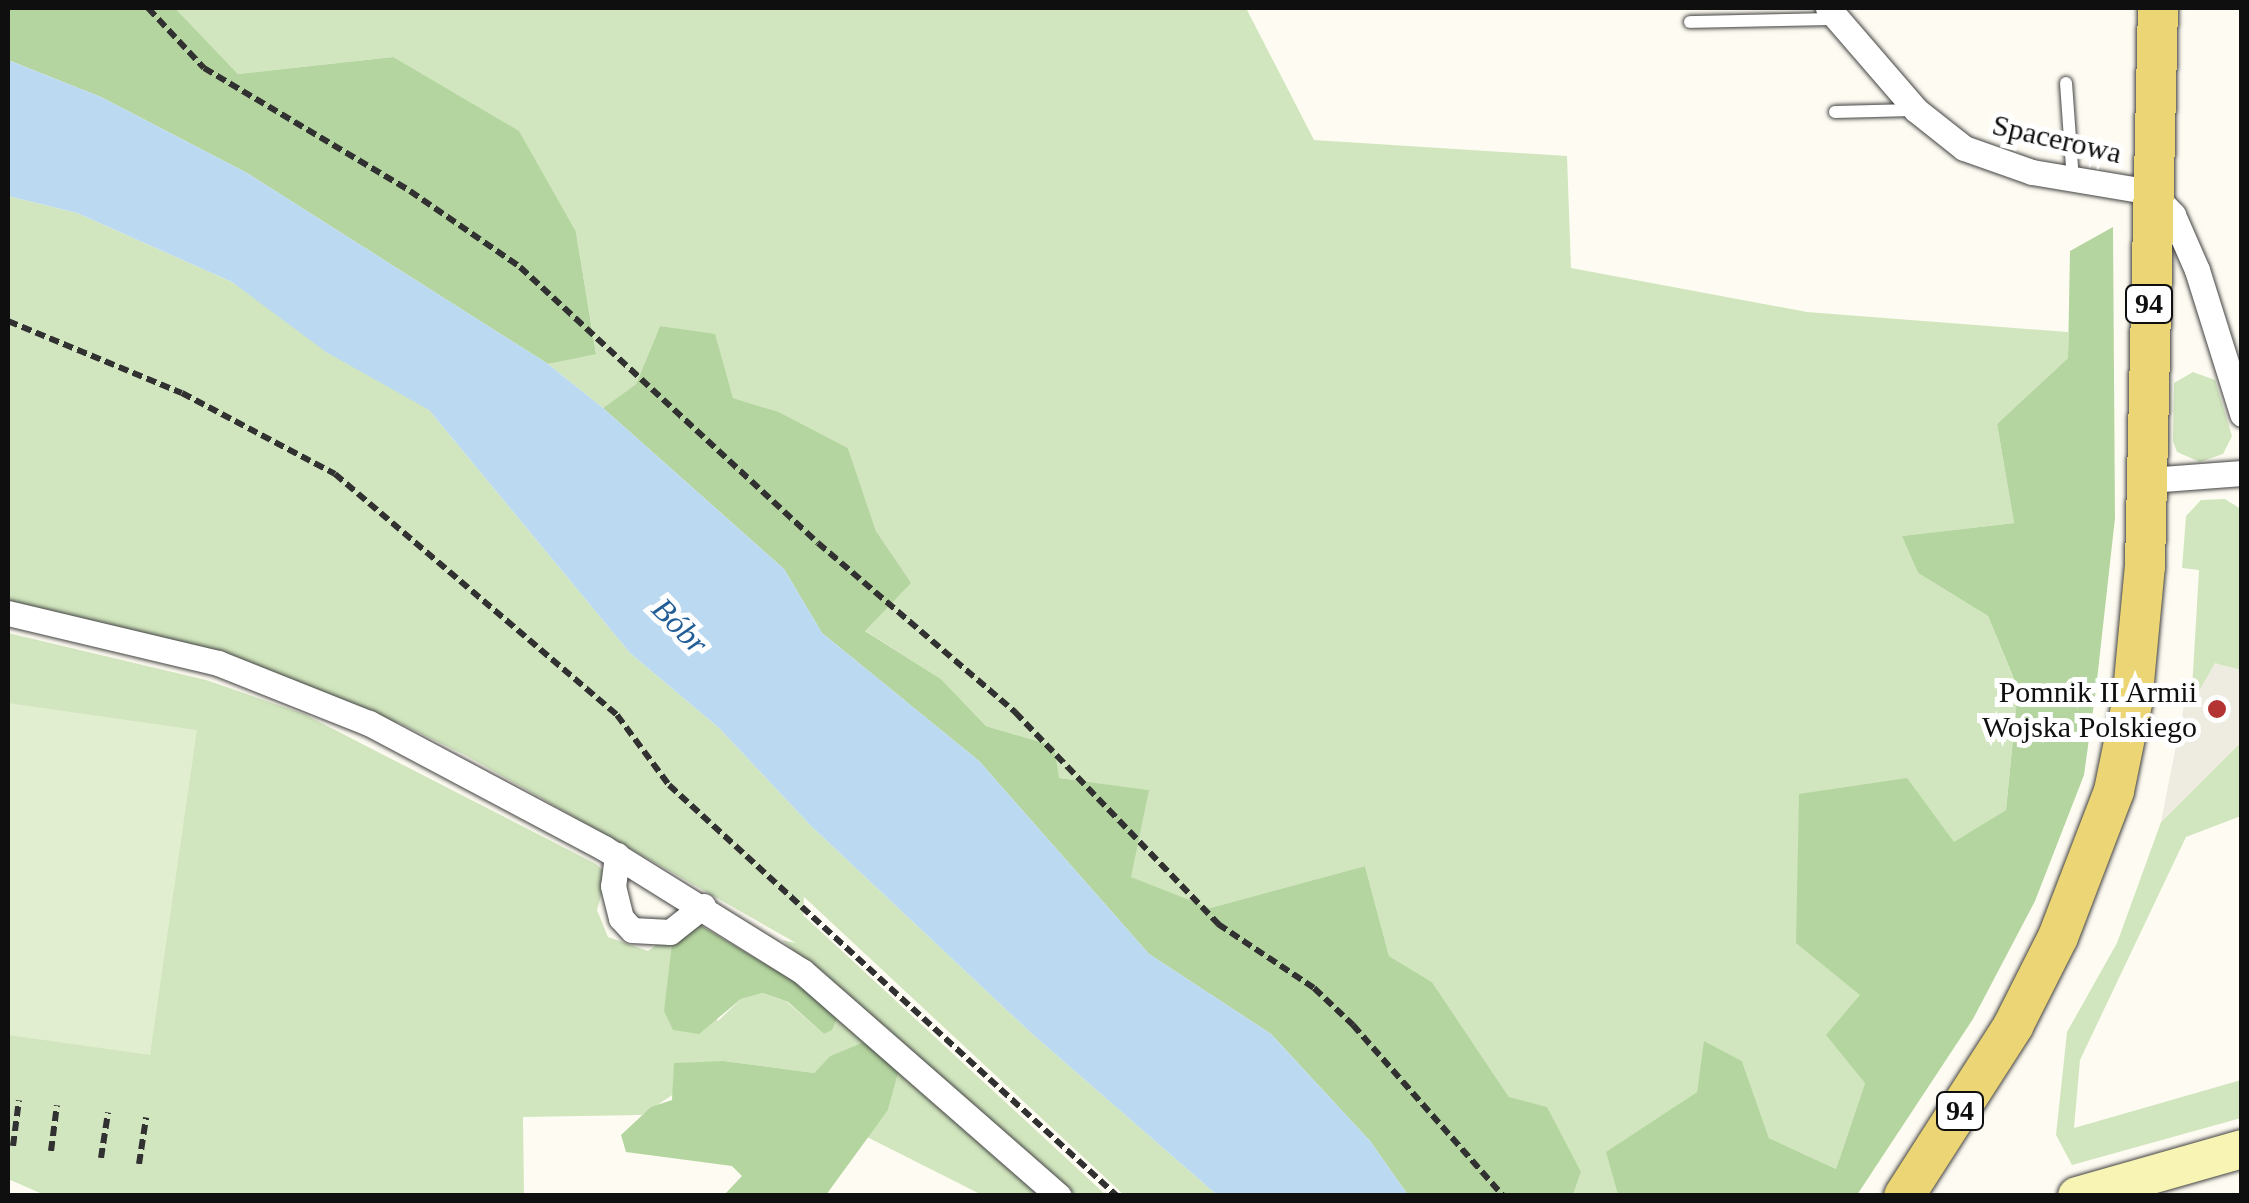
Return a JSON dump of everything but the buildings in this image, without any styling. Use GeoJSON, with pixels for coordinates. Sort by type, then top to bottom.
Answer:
{"type":"FeatureCollection","features":[{"type":"Feature","properties":{"kind":"main road","name":"94"},"geometry":{"type":"LineString","coordinates":[[1904,1196],[2013,1026],[2058,937],[2114,791],[2142,625],[2149,480],[2158,8]]}},
{"type":"Feature","properties":{"kind":"main road"},"geometry":{"type":"LineString","coordinates":[[2077,1196],[2242,1149]]}},
{"type":"Feature","properties":{"kind":"street","name":"Spacerowa"},"geometry":{"type":"LineString","coordinates":[[1833,13],[1916,110],[1964,148],[1995,163],[2152,192]]}},
{"type":"Feature","properties":{"kind":"street"},"geometry":{"type":"LineString","coordinates":[[2152,192],[2173,215],[2196,270],[2242,414]]}},
{"type":"Feature","properties":{"kind":"street"},"geometry":{"type":"LineString","coordinates":[[2149,480],[2242,473]]}},
{"type":"Feature","properties":{"kind":"street"},"geometry":{"type":"LineString","coordinates":[[8,613],[234,670],[370,724],[617,856],[703,906],[803,972],[1059,1196]]}},
{"type":"Feature","properties":{"kind":"street"},"geometry":{"type":"LineString","coordinates":[[617,856],[613,886],[621,918],[632,930],[670,932],[703,906]]}},
{"type":"Feature","properties":{"kind":"lane"},"geometry":{"type":"LineString","coordinates":[[1690,22],[1833,13]]}},
{"type":"Feature","properties":{"kind":"lane"},"geometry":{"type":"LineString","coordinates":[[2066,83],[2073,180]]}},
{"type":"Feature","properties":{"kind":"lane"},"geometry":{"type":"LineString","coordinates":[[1835,112],[1916,110]]}},
{"type":"Feature","properties":{"kind":"path"},"geometry":{"type":"LineString","coordinates":[[148,8],[204,68],[410,191],[520,267],[818,542],[1015,712],[1218,924],[1314,988],[1354,1025],[1503,1196]]}},
{"type":"Feature","properties":{"kind":"path"},"geometry":{"type":"LineString","coordinates":[[8,321],[182,393],[335,474],[617,715],[669,785],[1116,1196]]}},
{"type":"Feature","properties":{"kind":"path"},"geometry":{"type":"LineString","coordinates":[[13,1146],[20,1100]]}},
{"type":"Feature","properties":{"kind":"path"},"geometry":{"type":"LineString","coordinates":[[50,1151],[57,1106]]}},
{"type":"Feature","properties":{"kind":"path"},"geometry":{"type":"LineString","coordinates":[[101,1158],[108,1113]]}},
{"type":"Feature","properties":{"kind":"path"},"geometry":{"type":"LineString","coordinates":[[139,1164],[146,1118]]}},
{"type":"Feature","properties":{"kind":"green space"},"geometry":{"type":"Polygon","coordinates":[[[8,8],[175,8],[238,74],[393,57],[519,131],[576,232],[596,354],[548,364],[247,173],[101,97],[8,60],[8,8]]]}},
{"type":"Feature","properties":{"kind":"green space"},"geometry":{"type":"Polygon","coordinates":[[[175,8],[1246,8],[1314,140],[1567,156],[1571,268],[1807,312],[2068,332],[2068,358],[1997,424],[2014,523],[1903,536],[1918,573],[1988,616],[2018,690],[2006,810],[1954,843],[1860,995],[1865,1083],[1836,1169],[1769,1138],[1742,1061],[1705,1042],[1697,1092],[1607,1152],[1618,1195],[1573,1195],[1581,1172],[1509,1097],[1432,982],[1389,956],[1365,866],[1210,908],[1130,877],[1148,790],[1058,778],[1054,746],[986,726],[941,679],[864,630],[910,583],[876,531],[848,448],[779,412],[733,398],[714,335],[660,326],[636,384],[603,408],[548,364],[596,353],[576,232],[393,57],[238,74],[175,8]]]}},
{"type":"Feature","properties":{"kind":"green space"},"geometry":{"type":"Polygon","coordinates":[[[8,196],[77,213],[232,282],[429,410],[630,653],[719,728],[811,826],[1030,1032],[1217,1195],[1124,1195],[804,897],[803,915],[1106,1195],[1076,1195],[782,940],[796,943],[467,756],[399,723],[369,723],[218,663],[8,613],[8,196]]]}},
{"type":"Feature","properties":{"kind":"green space"},"geometry":{"type":"Polygon","coordinates":[[[2113,227],[2115,518],[2096,689],[2084,775],[2035,901],[1973,1019],[1857,1195],[1618,1195],[1606,1152],[1697,1092],[1704,1041],[1742,1061],[1769,1138],[1836,1169],[1865,1083],[1826,1035],[1860,995],[1796,943],[1799,794],[1907,778],[1954,842],[2006,810],[2018,689],[1988,616],[1918,573],[1902,536],[2014,523],[1997,424],[2068,358],[2070,251],[2113,227]]]}},
{"type":"Feature","properties":{"kind":"green space"},"geometry":{"type":"Polygon","coordinates":[[[660,326],[715,334],[733,398],[779,412],[848,448],[876,531],[911,583],[865,631],[941,679],[986,726],[1054,746],[1059,778],[1149,790],[1131,877],[1210,908],[1365,866],[1389,956],[1432,982],[1509,1097],[1547,1107],[1581,1172],[1573,1195],[1408,1195],[1370,1141],[1271,1034],[1149,954],[979,761],[822,633],[784,569],[603,408],[636,384],[660,326]]]}},
{"type":"Feature","properties":{"kind":"green space"},"geometry":{"type":"Polygon","coordinates":[[[2193,372],[2215,380],[2232,436],[2223,454],[2200,462],[2177,452],[2173,441],[2174,383],[2193,372]]]}},
{"type":"Feature","properties":{"kind":"green space"},"geometry":{"type":"Polygon","coordinates":[[[2225,499],[2241,509],[2241,670],[2215,664],[2191,706],[2199,570],[2182,568],[2186,516],[2201,500],[2225,499]]]}},
{"type":"Feature","properties":{"kind":"green space"},"geometry":{"type":"Polygon","coordinates":[[[8,633],[206,680],[304,714],[596,864],[607,874],[597,910],[608,937],[648,951],[671,935],[718,1021],[741,999],[763,993],[787,1002],[824,1034],[837,1018],[866,1041],[830,1056],[814,1073],[724,1061],[642,1115],[523,1117],[524,1195],[47,1196],[8,1179],[8,633]]]}},
{"type":"Feature","properties":{"kind":"green space"},"geometry":{"type":"Polygon","coordinates":[[[8,703],[197,730],[150,1055],[8,1035],[8,703]]]}},
{"type":"Feature","properties":{"kind":"green space"},"geometry":{"type":"Polygon","coordinates":[[[2241,742],[2241,816],[2186,837],[2080,1060],[2074,1128],[2241,1080],[2241,1118],[2072,1165],[2056,1135],[2067,1032],[2117,943],[2161,822],[2241,742]]]}},
{"type":"Feature","properties":{"kind":"green space"},"geometry":{"type":"Polygon","coordinates":[[[695,922],[799,984],[837,1018],[832,1030],[824,1034],[788,1002],[763,993],[741,999],[699,1034],[673,1030],[664,1011],[672,944],[695,922]]]}},
{"type":"Feature","properties":{"kind":"green space"},"geometry":{"type":"Polygon","coordinates":[[[866,1041],[899,1070],[888,1110],[826,1195],[724,1195],[742,1176],[732,1166],[626,1152],[621,1135],[651,1107],[672,1100],[674,1063],[724,1061],[814,1073],[830,1056],[866,1041]]]}},
{"type":"Feature","properties":{"kind":"green space"},"geometry":{"type":"Polygon","coordinates":[[[899,1070],[1039,1195],[982,1195],[867,1137],[888,1110],[899,1070]]]}},
{"type":"Feature","properties":{"kind":"shaded area"},"geometry":{"type":"Polygon","coordinates":[[[2215,663],[2241,670],[2241,742],[2161,822],[2188,685],[2191,705],[2215,663]]]}},
{"type":"Feature","properties":{"kind":"water","name":"Bóbr"},"geometry":{"type":"Polygon","coordinates":[[[8,60],[101,97],[247,173],[548,364],[603,408],[784,569],[822,633],[979,761],[1149,954],[1271,1034],[1370,1141],[1408,1195],[1217,1195],[1030,1032],[811,826],[719,728],[630,653],[429,410],[326,352],[232,282],[77,213],[8,196],[8,60]]]}},
{"type":"Feature","properties":{"kind":"place","name":"Pomnik II Armii Wojska Polskiego"},"geometry":{"type":"Point","coordinates":[2217,709]}}]}
